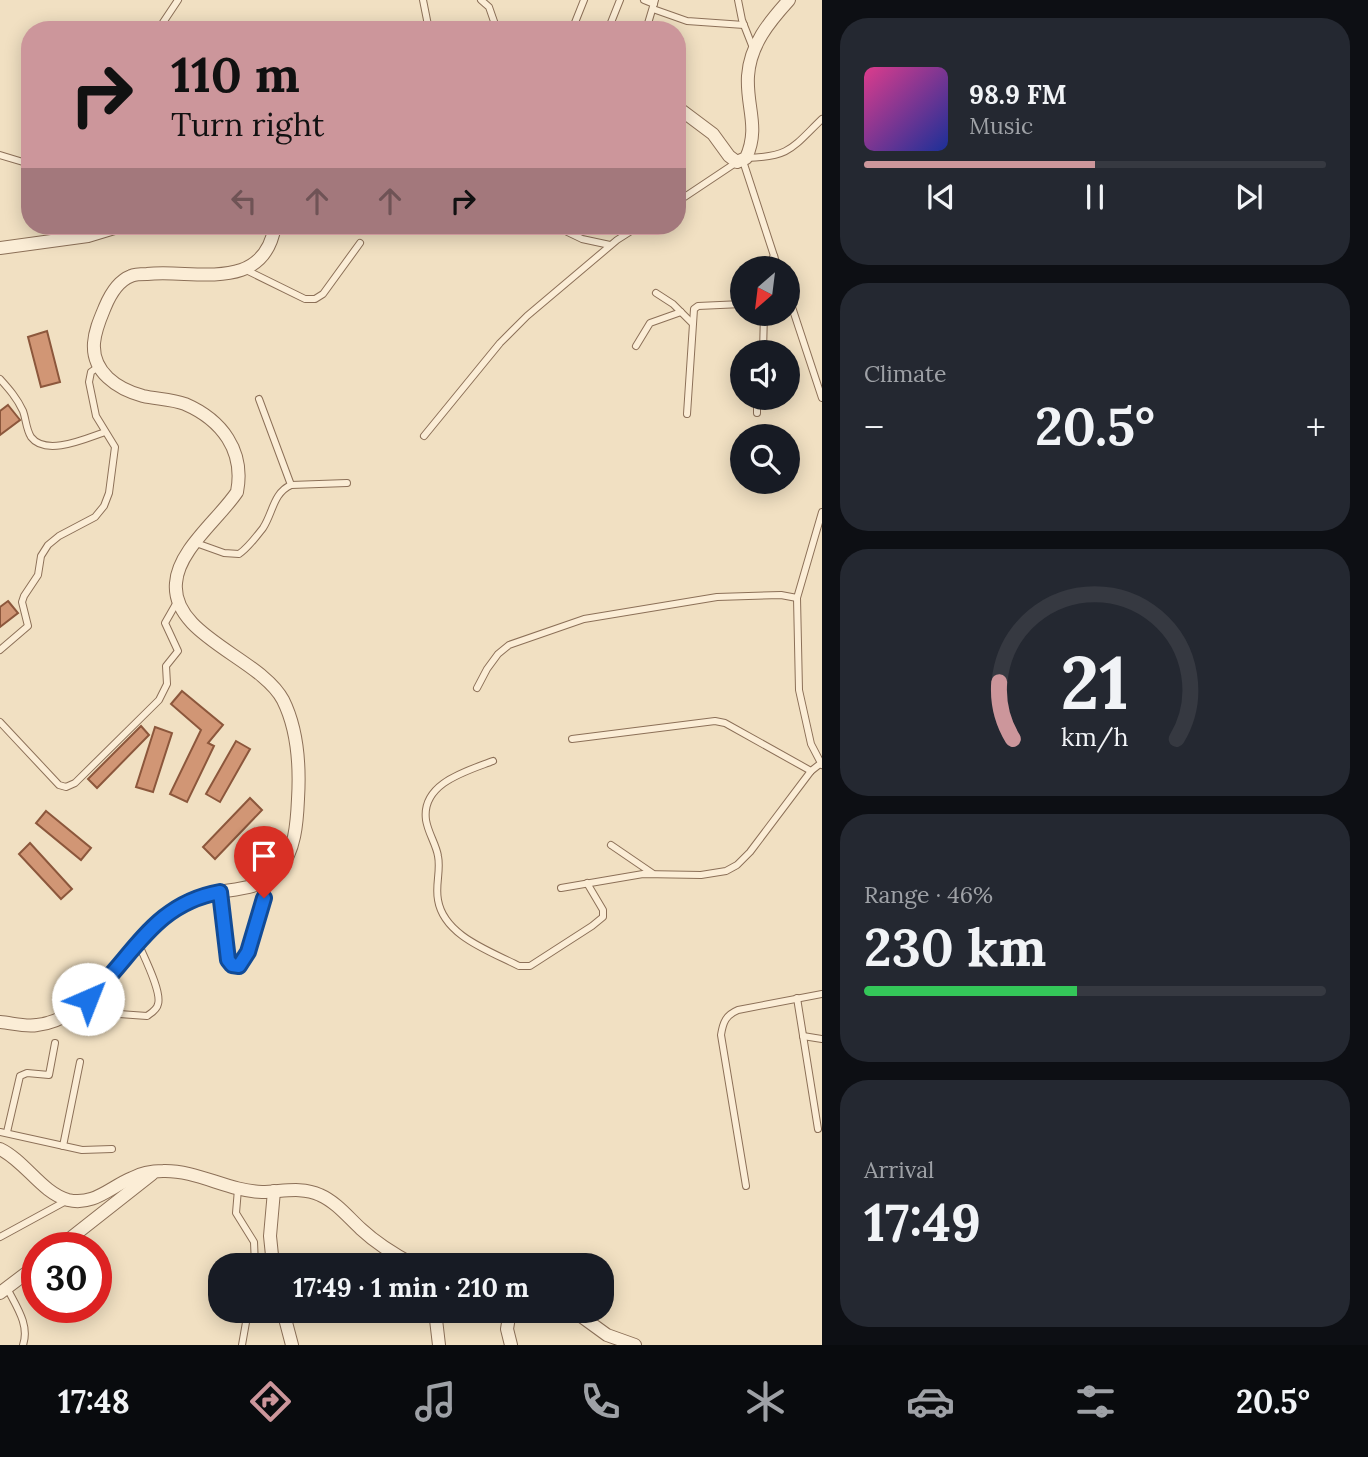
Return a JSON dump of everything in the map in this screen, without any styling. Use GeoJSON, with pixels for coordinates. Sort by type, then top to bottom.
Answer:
{"type":"FeatureCollection","features":[{"type":"Feature","properties":{"kind":"street"},"geometry":{"type":"LineString","coordinates":[[686,114],[713,134],[729,156],[742,161],[754,136],[748,77],[754,50],[772,18],[789,0]]}},
{"type":"Feature","properties":{"kind":"street"},"geometry":{"type":"LineString","coordinates":[[0,248],[91,235]]}},
{"type":"Feature","properties":{"kind":"street"},"geometry":{"type":"LineString","coordinates":[[0,1022],[36,1026],[62,1019],[100,987],[164,916],[183,903],[202,895],[271,878],[289,854],[297,823],[300,766],[282,700],[263,676],[230,654],[186,616],[177,602],[175,586],[181,561],[237,492],[240,478],[238,459],[229,439],[208,419],[184,404],[141,395],[119,386],[94,360],[97,326],[112,291],[131,276],[158,273],[220,275],[246,270],[262,257],[271,235]]}},
{"type":"Feature","properties":{"kind":"street"},"geometry":{"type":"LineString","coordinates":[[0,1149],[18,1160],[48,1189],[68,1200],[92,1200],[132,1178],[155,1172],[183,1173],[262,1192],[302,1190],[319,1194],[342,1210],[362,1231],[396,1253]]}},
{"type":"Feature","properties":{"kind":"street"},"geometry":{"type":"LineString","coordinates":[[78,1232],[155,1172]]}},
{"type":"Feature","properties":{"kind":"street"},"geometry":{"type":"LineString","coordinates":[[272,1253],[274,1191]]}},
{"type":"Feature","properties":{"kind":"street"},"geometry":{"type":"LineString","coordinates":[[4,1291],[21,1278]]}},
{"type":"Feature","properties":{"kind":"street"},"geometry":{"type":"LineString","coordinates":[[286,1323],[292,1345]]}},
{"type":"Feature","properties":{"kind":"street"},"geometry":{"type":"LineString","coordinates":[[436,1323],[439,1345]]}},
{"type":"Feature","properties":{"kind":"street"},"geometry":{"type":"LineString","coordinates":[[508,1323],[511,1345]]}},
{"type":"Feature","properties":{"kind":"street"},"geometry":{"type":"LineString","coordinates":[[590,1323],[607,1335],[635,1345]]}},
{"type":"Feature","properties":{"kind":"lane"},"geometry":{"type":"LineString","coordinates":[[164,21],[178,0]]}},
{"type":"Feature","properties":{"kind":"lane"},"geometry":{"type":"LineString","coordinates":[[423,0],[427,21]]}},
{"type":"Feature","properties":{"kind":"lane"},"geometry":{"type":"LineString","coordinates":[[481,0],[489,7],[494,21]]}},
{"type":"Feature","properties":{"kind":"lane"},"geometry":{"type":"LineString","coordinates":[[576,21],[584,0]]}},
{"type":"Feature","properties":{"kind":"lane"},"geometry":{"type":"LineString","coordinates":[[612,21],[620,0]]}},
{"type":"Feature","properties":{"kind":"lane"},"geometry":{"type":"LineString","coordinates":[[644,0],[687,21],[744,25]]}},
{"type":"Feature","properties":{"kind":"lane"},"geometry":{"type":"LineString","coordinates":[[738,0],[754,50]]}},
{"type":"Feature","properties":{"kind":"lane"},"geometry":{"type":"LineString","coordinates":[[649,21],[654,4]]}},
{"type":"Feature","properties":{"kind":"lane"},"geometry":{"type":"LineString","coordinates":[[686,196],[742,161],[785,153],[822,119]]}},
{"type":"Feature","properties":{"kind":"lane"},"geometry":{"type":"LineString","coordinates":[[0,155],[21,161]]}},
{"type":"Feature","properties":{"kind":"lane"},"geometry":{"type":"LineString","coordinates":[[742,161],[775,256]]}},
{"type":"Feature","properties":{"kind":"lane"},"geometry":{"type":"LineString","coordinates":[[574,235],[610,245]]}},
{"type":"Feature","properties":{"kind":"lane"},"geometry":{"type":"LineString","coordinates":[[424,436],[500,342],[610,245],[625,235]]}},
{"type":"Feature","properties":{"kind":"lane"},"geometry":{"type":"LineString","coordinates":[[246,270],[305,299],[315,299],[323,295],[360,243]]}},
{"type":"Feature","properties":{"kind":"lane"},"geometry":{"type":"LineString","coordinates":[[656,293],[692,323]]}},
{"type":"Feature","properties":{"kind":"lane"},"geometry":{"type":"LineString","coordinates":[[687,414],[694,309],[698,306],[730,303]]}},
{"type":"Feature","properties":{"kind":"lane"},"geometry":{"type":"LineString","coordinates":[[636,346],[650,323],[681,312]]}},
{"type":"Feature","properties":{"kind":"lane"},"geometry":{"type":"LineString","coordinates":[[798,326],[822,398]]}},
{"type":"Feature","properties":{"kind":"lane"},"geometry":{"type":"LineString","coordinates":[[0,650],[28,626],[23,596],[38,575],[41,556],[48,545],[59,536],[95,517],[104,506],[109,493],[115,447],[96,416],[89,382],[92,372],[98,367]]}},
{"type":"Feature","properties":{"kind":"lane"},"geometry":{"type":"LineString","coordinates":[[0,379],[24,412],[29,434],[35,440],[56,446],[105,432]]}},
{"type":"Feature","properties":{"kind":"lane"},"geometry":{"type":"LineString","coordinates":[[259,399],[291,485]]}},
{"type":"Feature","properties":{"kind":"lane"},"geometry":{"type":"LineString","coordinates":[[196,543],[233,556],[239,554],[262,529],[278,494],[291,485],[347,483]]}},
{"type":"Feature","properties":{"kind":"lane"},"geometry":{"type":"LineString","coordinates":[[561,888],[652,873],[701,875],[726,872],[737,865],[811,771],[821,765],[811,744],[799,690],[797,598],[822,512]]}},
{"type":"Feature","properties":{"kind":"lane"},"geometry":{"type":"LineString","coordinates":[[477,688],[498,654],[509,645],[584,619],[717,597],[782,594],[797,598]]}},
{"type":"Feature","properties":{"kind":"lane"},"geometry":{"type":"LineString","coordinates":[[1,724],[59,785],[66,787],[75,783],[159,700],[166,688],[166,666],[178,651],[165,623],[177,602]]}},
{"type":"Feature","properties":{"kind":"lane"},"geometry":{"type":"LineString","coordinates":[[572,739],[725,723],[811,771]]}},
{"type":"Feature","properties":{"kind":"lane"},"geometry":{"type":"LineString","coordinates":[[493,761],[449,779],[427,804],[427,825],[439,861],[438,902],[453,930],[519,965],[530,966],[603,917],[603,910],[587,883]]}},
{"type":"Feature","properties":{"kind":"lane"},"geometry":{"type":"LineString","coordinates":[[611,845],[652,873]]}},
{"type":"Feature","properties":{"kind":"lane"},"geometry":{"type":"LineString","coordinates":[[220,892],[228,960],[236,967],[245,961],[264,898]]}},
{"type":"Feature","properties":{"kind":"lane"},"geometry":{"type":"LineString","coordinates":[[75,1010],[147,1016],[154,1011],[159,1004],[158,994],[138,943]]}},
{"type":"Feature","properties":{"kind":"lane"},"geometry":{"type":"LineString","coordinates":[[746,1186],[721,1035],[722,1026],[730,1013],[738,1010],[822,994]]}},
{"type":"Feature","properties":{"kind":"lane"},"geometry":{"type":"LineString","coordinates":[[797,998],[818,1129]]}},
{"type":"Feature","properties":{"kind":"lane"},"geometry":{"type":"LineString","coordinates":[[803,1037],[822,1039]]}},
{"type":"Feature","properties":{"kind":"lane"},"geometry":{"type":"LineString","coordinates":[[55,1043],[49,1075],[27,1073],[20,1076],[4,1132],[82,1150],[112,1149]]}},
{"type":"Feature","properties":{"kind":"lane"},"geometry":{"type":"LineString","coordinates":[[63,1146],[80,1062]]}},
{"type":"Feature","properties":{"kind":"lane"},"geometry":{"type":"LineString","coordinates":[[238,1188],[236,1213],[254,1242],[254,1253]]}},
{"type":"Feature","properties":{"kind":"lane"},"geometry":{"type":"LineString","coordinates":[[0,1237],[68,1200]]}},
{"type":"Feature","properties":{"kind":"lane"},"geometry":{"type":"LineString","coordinates":[[4,1291],[24,1324],[26,1333],[23,1345]]}},
{"type":"Feature","properties":{"kind":"lane"},"geometry":{"type":"LineString","coordinates":[[242,1345],[246,1323]]}},
{"type":"Feature","properties":{"kind":"building"},"geometry":{"type":"Polygon","coordinates":[[[47,331],[60,382],[41,387],[28,337],[47,331]]]}},
{"type":"Feature","properties":{"kind":"building"},"geometry":{"type":"Polygon","coordinates":[[[8,405],[20,420],[0,435],[0,411],[8,405]]]}},
{"type":"Feature","properties":{"kind":"building"},"geometry":{"type":"Polygon","coordinates":[[[8,601],[18,613],[0,627],[0,607],[8,601]]]}},
{"type":"Feature","properties":{"kind":"building"},"geometry":{"type":"Polygon","coordinates":[[[182,691],[223,725],[208,743],[214,746],[187,802],[170,794],[201,730],[171,704],[182,691]]]}},
{"type":"Feature","properties":{"kind":"building"},"geometry":{"type":"Polygon","coordinates":[[[141,726],[149,735],[97,788],[88,779],[141,726]]]}},
{"type":"Feature","properties":{"kind":"building"},"geometry":{"type":"Polygon","coordinates":[[[155,727],[172,733],[153,792],[136,787],[155,727]]]}},
{"type":"Feature","properties":{"kind":"building"},"geometry":{"type":"Polygon","coordinates":[[[236,741],[250,749],[220,802],[206,794],[236,741]]]}},
{"type":"Feature","properties":{"kind":"building"},"geometry":{"type":"Polygon","coordinates":[[[250,798],[262,810],[215,859],[203,847],[250,798]]]}},
{"type":"Feature","properties":{"kind":"building"},"geometry":{"type":"Polygon","coordinates":[[[46,811],[91,848],[81,860],[36,823],[46,811]]]}},
{"type":"Feature","properties":{"kind":"building"},"geometry":{"type":"Polygon","coordinates":[[[30,843],[72,889],[61,899],[19,854],[30,843]]]}},
{"type":"Feature","properties":{"kind":"route"},"geometry":{"type":"LineString","coordinates":[[88,999],[164,916],[183,903],[202,895],[220,892],[228,960],[232,965],[239,966],[245,961],[264,898]]}}]}
